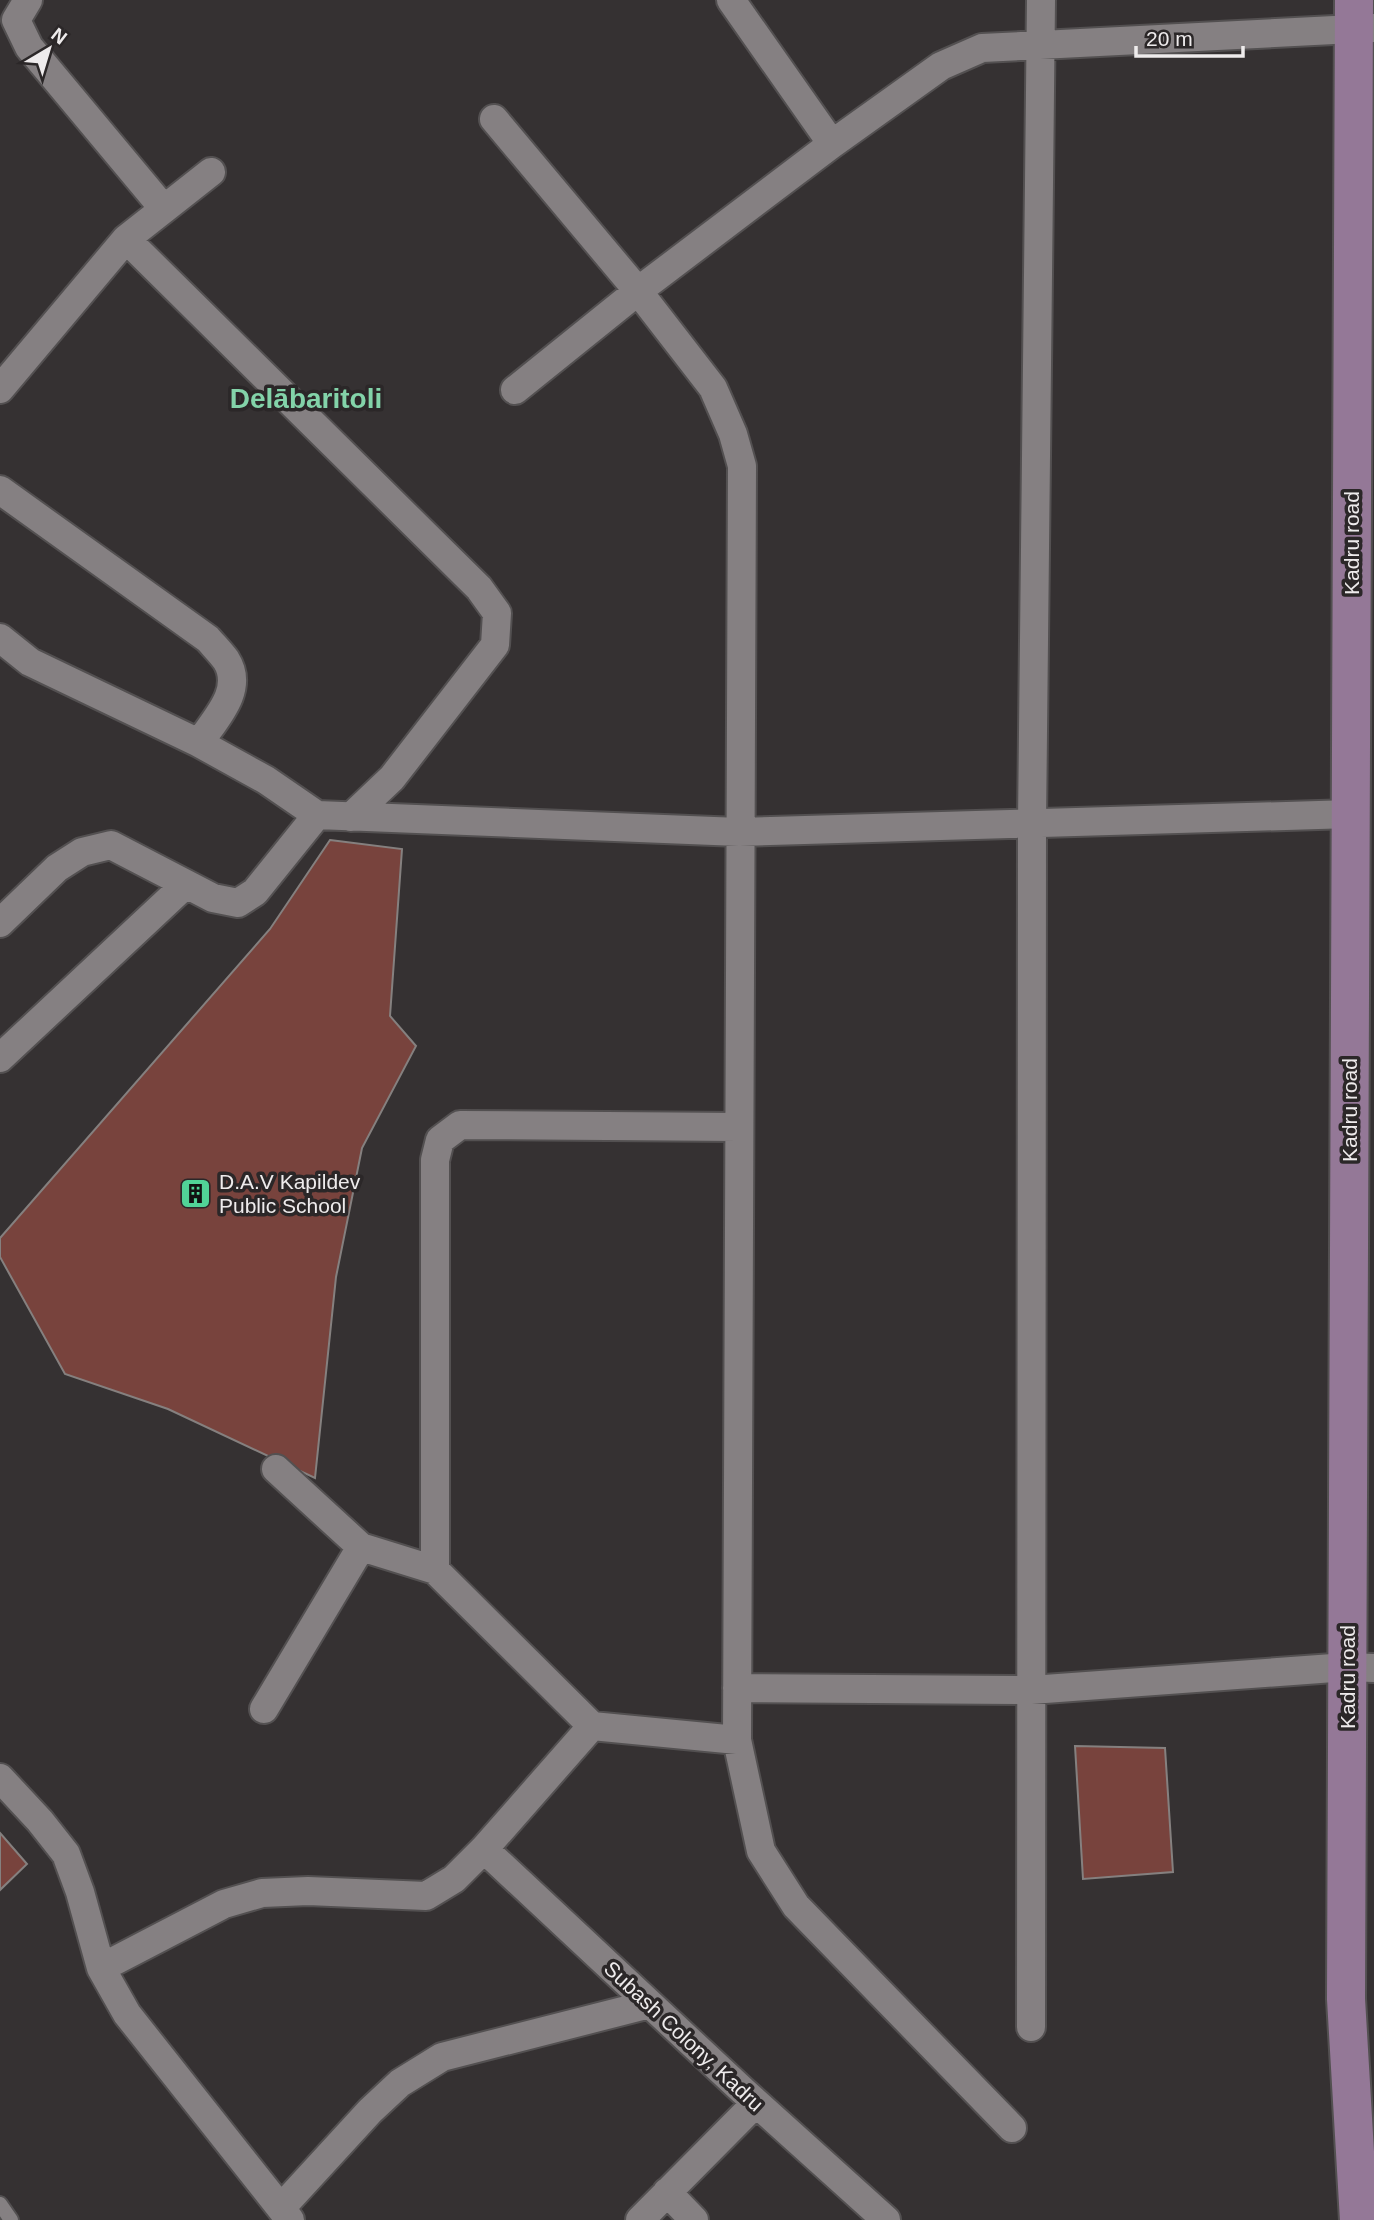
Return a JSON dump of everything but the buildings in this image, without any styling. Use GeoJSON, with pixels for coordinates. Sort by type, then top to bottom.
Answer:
{"type":"FeatureCollection","features":[{"type":"Feature","properties":{"kind":"main road","name":"Kadru road"},"geometry":{"type":"LineString","coordinates":[[1359,2220],[1346,1999],[1360,1667],[1358,821],[1363,322],[1360,18]]}},
{"type":"Feature","properties":{"kind":"street"},"geometry":{"type":"LineString","coordinates":[[28,0],[16,20],[29,47],[164,209]]}},
{"type":"Feature","properties":{"kind":"street"},"geometry":{"type":"LineString","coordinates":[[731,0],[832,144]]}},
{"type":"Feature","properties":{"kind":"street"},"geometry":{"type":"LineString","coordinates":[[1031,2027],[1032,823],[1041,0]]}},
{"type":"Feature","properties":{"kind":"street"},"geometry":{"type":"LineString","coordinates":[[515,390],[638,291],[832,144],[941,66],[982,48],[1360,18]]}},
{"type":"Feature","properties":{"kind":"street"},"geometry":{"type":"LineString","coordinates":[[494,119],[638,291],[713,388],[733,434],[742,466],[737,1741],[761,1851],[796,1906],[1012,2127]]}},
{"type":"Feature","properties":{"kind":"street"},"geometry":{"type":"LineString","coordinates":[[0,389],[125,239],[211,172]]}},
{"type":"Feature","properties":{"kind":"street"},"geometry":{"type":"LineString","coordinates":[[125,239],[479,588],[497,613],[495,645],[392,778],[351,817]]}},
{"type":"Feature","properties":{"kind":"street"},"geometry":{"type":"LineString","coordinates":[[0,490],[208,639],[227,661],[233,677],[232,694],[199,743]]}},
{"type":"Feature","properties":{"kind":"street"},"geometry":{"type":"LineString","coordinates":[[0,638],[30,662],[199,743],[266,780],[317,815],[739,832],[1032,823],[1358,821]]}},
{"type":"Feature","properties":{"kind":"street"},"geometry":{"type":"LineString","coordinates":[[0,923],[57,868],[82,852],[111,845],[213,898],[238,903],[255,892],[317,815]]}},
{"type":"Feature","properties":{"kind":"street"},"geometry":{"type":"LineString","coordinates":[[0,1058],[186,884]]}},
{"type":"Feature","properties":{"kind":"street"},"geometry":{"type":"LineString","coordinates":[[435,1570],[435,1160],[440,1140],[460,1125],[738,1127]]}},
{"type":"Feature","properties":{"kind":"street"},"geometry":{"type":"LineString","coordinates":[[276,1469],[361,1547],[435,1570],[592,1726],[737,1741]]}},
{"type":"Feature","properties":{"kind":"street"},"geometry":{"type":"LineString","coordinates":[[264,1709],[361,1547]]}},
{"type":"Feature","properties":{"kind":"street"},"geometry":{"type":"LineString","coordinates":[[737,1688],[1031,1689],[1360,1667]]}},
{"type":"Feature","properties":{"kind":"street"},"geometry":{"type":"LineString","coordinates":[[101,1968],[224,1904],[262,1893],[308,1891],[426,1896],[454,1879],[484,1849],[592,1726]]}},
{"type":"Feature","properties":{"kind":"street"},"geometry":{"type":"LineString","coordinates":[[0,1778],[66,1854],[80,1892],[101,1968],[127,2014],[286,2214],[370,2111],[400,2083],[442,2057],[650,2004]]}},
{"type":"Feature","properties":{"kind":"street","name":"Subash Colony, Kadru"},"geometry":{"type":"LineString","coordinates":[[484,1849],[886,2220]]}},
{"type":"Feature","properties":{"kind":"street"},"geometry":{"type":"LineString","coordinates":[[640,2220],[757,2103]]}},
{"type":"Feature","properties":{"kind":"street"},"geometry":{"type":"LineString","coordinates":[[667,2192],[694,2220]]}},
{"type":"Feature","properties":{"kind":"lane"},"geometry":{"type":"LineString","coordinates":[[0,2204],[11,2220]]}},
{"type":"Feature","properties":{"kind":"place","name":"D.A.V Kapildev Public School"},"geometry":{"type":"Point","coordinates":[196,1193]}},
{"type":"Feature","properties":{"kind":"district","name":"Delābaritoli"},"geometry":{"type":"Point","coordinates":[306,398]}}]}
